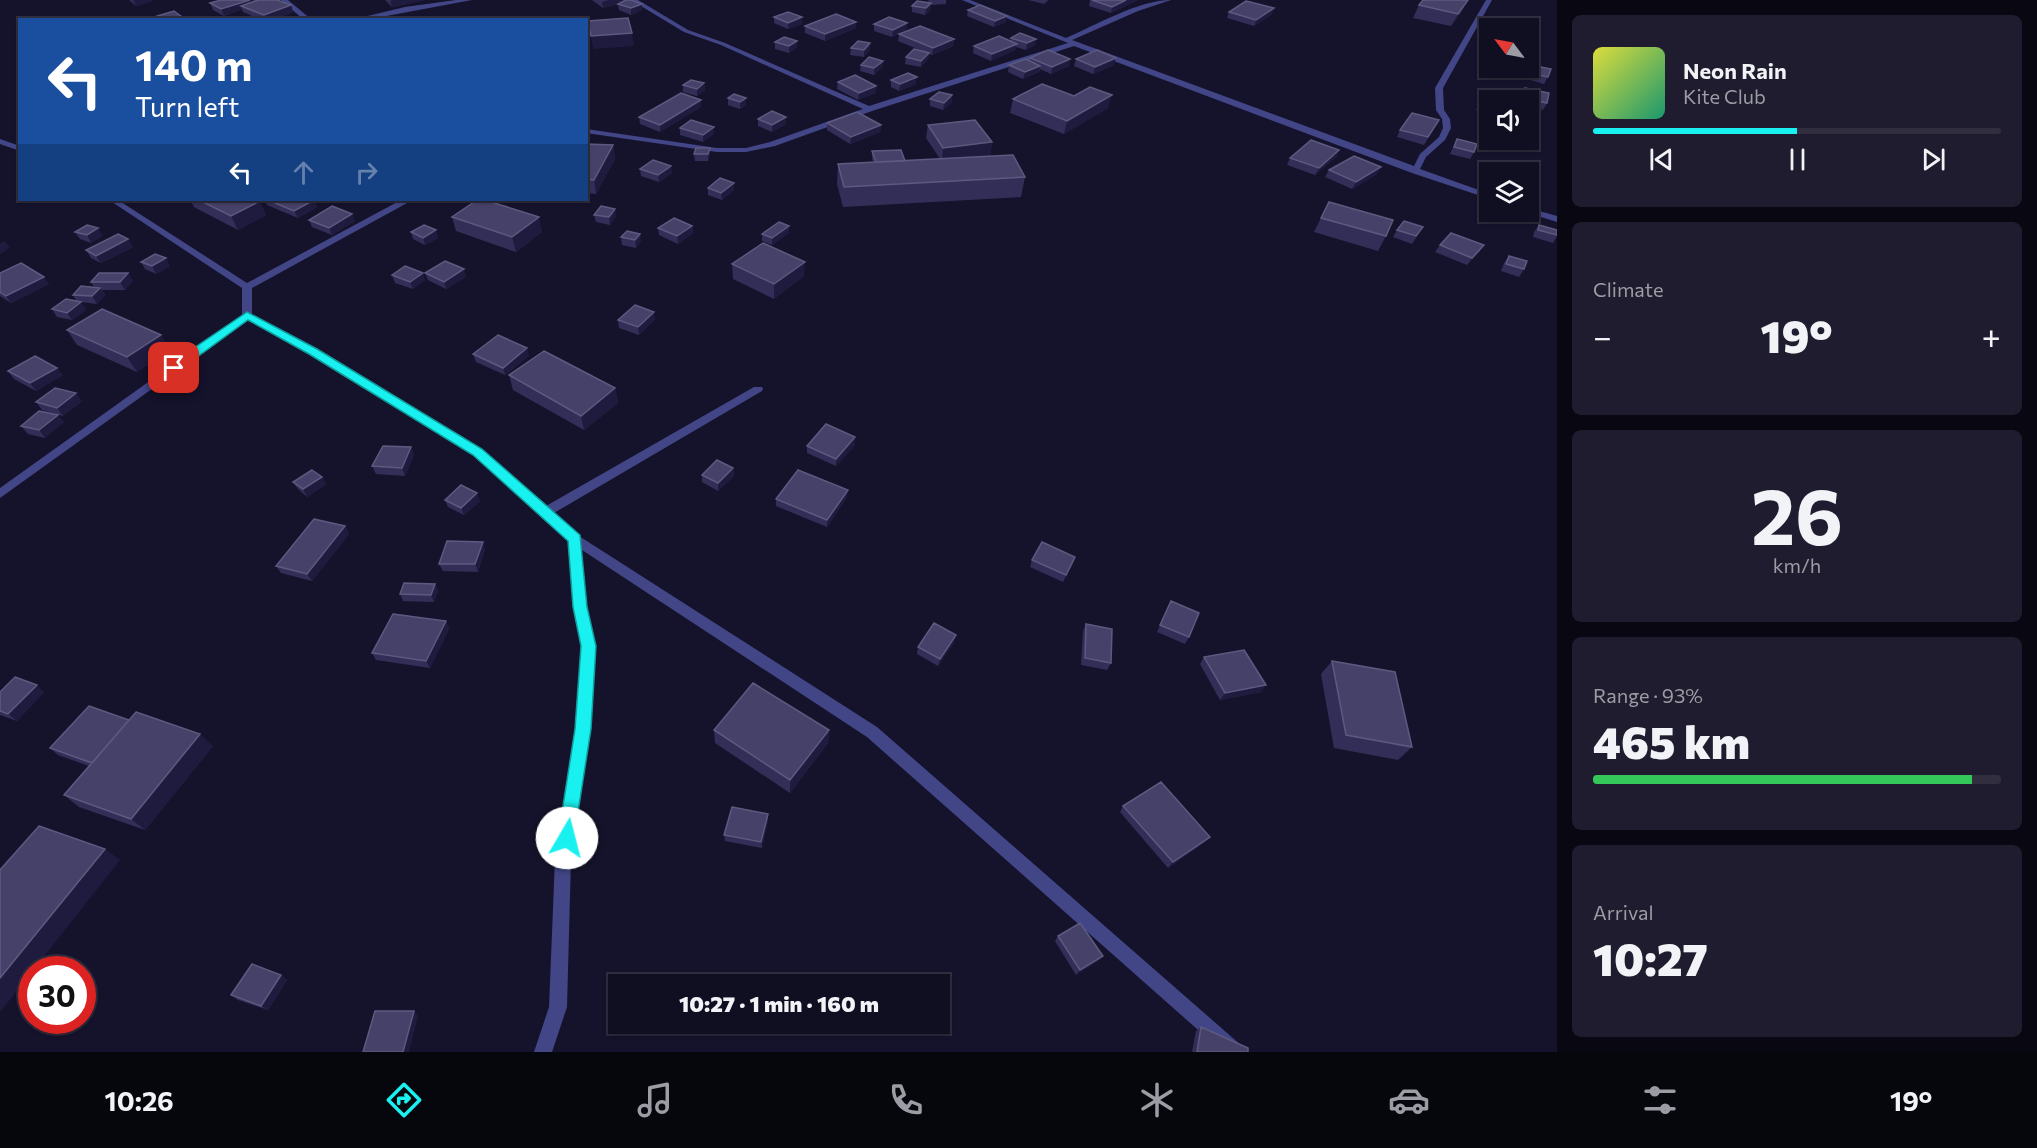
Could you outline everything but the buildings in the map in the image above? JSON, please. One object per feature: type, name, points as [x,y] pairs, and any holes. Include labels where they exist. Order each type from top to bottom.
[{"type":"street","points":[[284,0],[306,18]]},
{"type":"street","points":[[363,18],[405,9],[469,0]]},
{"type":"street","points":[[633,0],[686,31],[723,44],[869,109]]},
{"type":"street","points":[[965,0],[1071,42],[1479,193]]},
{"type":"street","points":[[588,131],[717,150],[746,150],[772,144],[869,109],[1071,42],[1137,10],[1168,0]]},
{"type":"street","points":[[1415,171],[1423,156],[1442,138],[1447,128],[1446,119],[1440,110],[1439,88],[1489,0]]},
{"type":"street","points":[[3,142],[18,139]]},
{"type":"street","points":[[3,142],[18,149]]},
{"type":"street","points":[[115,201],[248,286]]},
{"type":"street","points":[[248,286],[404,201]]},
{"type":"street","points":[[1539,213],[1557,219]]},
{"type":"street","points":[[247,316],[248,286]]},
{"type":"street","points":[[0,494],[247,316]]},
{"type":"street","points":[[247,316],[313,351],[478,452],[575,539],[872,732],[1236,1052]]},
{"type":"street","points":[[544,513],[758,388]]},
{"type":"street","points":[[543,1052],[558,1007],[563,859],[583,729],[588,646],[580,607],[575,539]]},
{"type":"route","points":[[174,368],[247,316],[313,351],[478,452],[575,539],[580,607],[588,646],[583,729],[567,838]]}]
